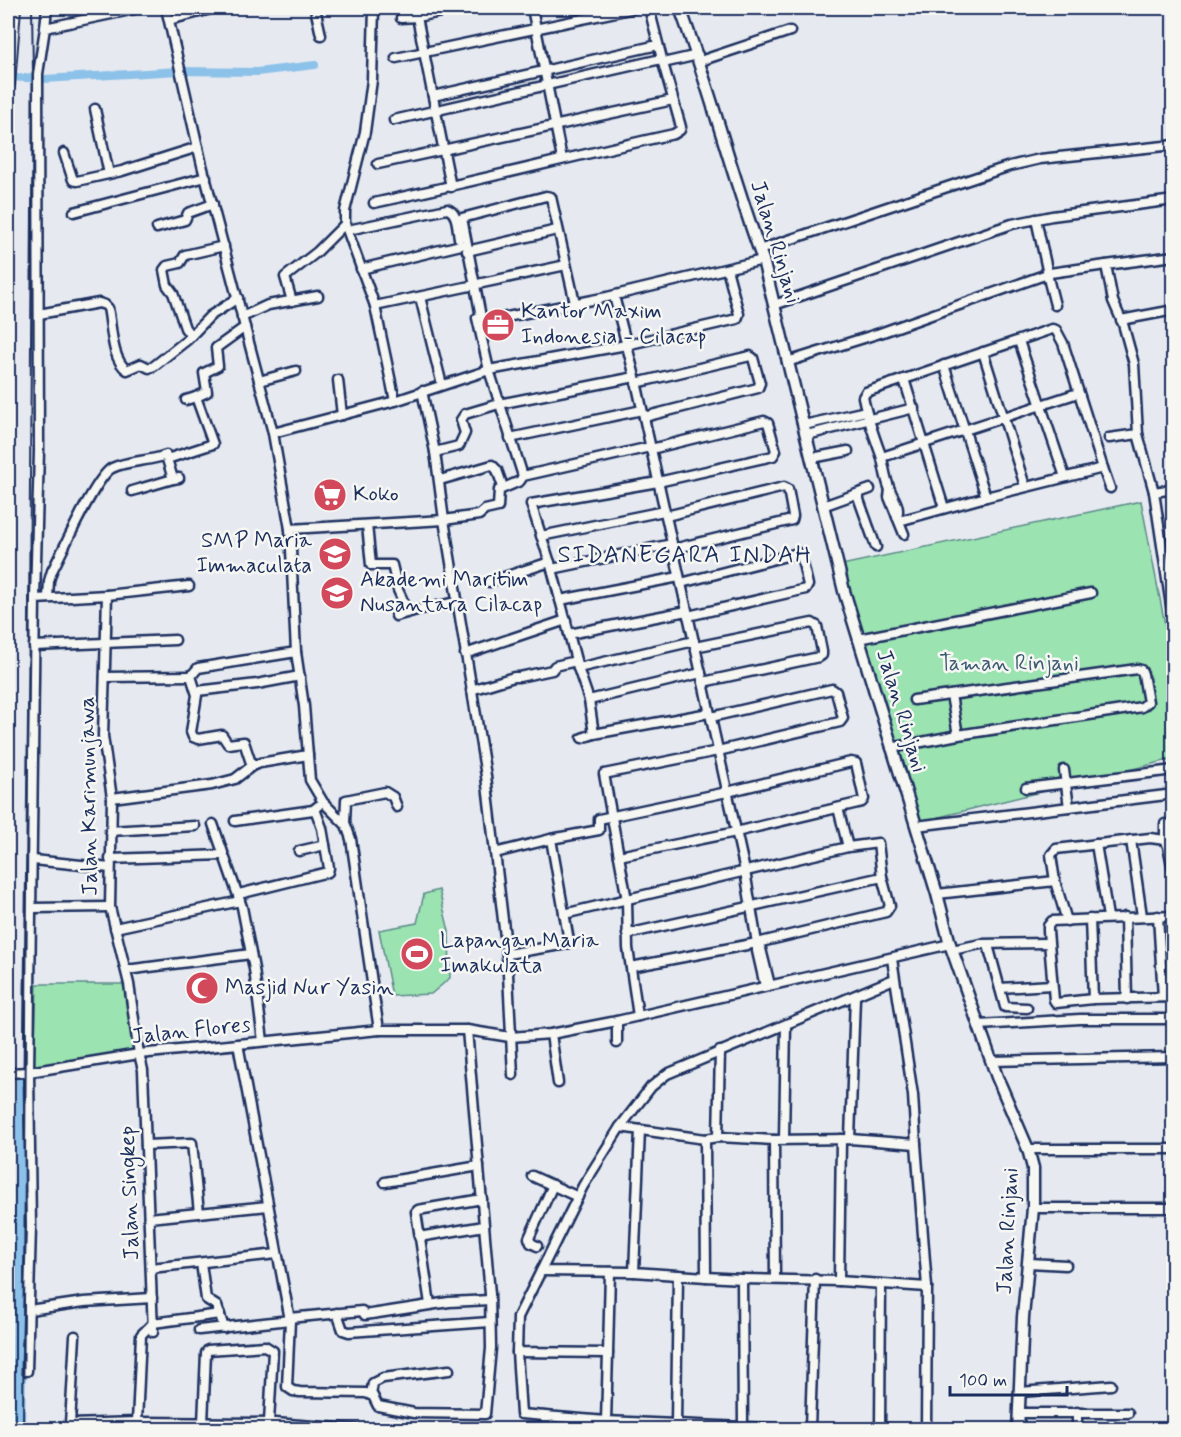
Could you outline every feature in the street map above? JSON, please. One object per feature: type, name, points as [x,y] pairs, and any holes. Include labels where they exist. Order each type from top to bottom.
[{"type":"main road","points":[[8,83],[14,8]]},
{"type":"street","points":[[27,1371],[31,1227],[29,1072],[34,646],[39,462],[38,79],[47,8]]},
{"type":"street","points":[[45,28],[140,8]]},
{"type":"street","points":[[166,8],[198,147],[273,433],[291,529],[296,652],[310,780],[323,802],[345,824],[351,838],[379,1030]]},
{"type":"street","points":[[169,20],[215,8]]},
{"type":"street","points":[[315,8],[321,35]]},
{"type":"street","points":[[374,8],[372,80],[365,132],[345,212],[346,227],[375,306],[395,401]]},
{"type":"street","points":[[401,18],[460,8]]},
{"type":"street","points":[[532,8],[562,159]]},
{"type":"street","points":[[396,58],[634,8]]},
{"type":"street","points":[[374,203],[674,134],[680,130],[649,8]]},
{"type":"street","name":"Jalan Rinjani","points":[[680,8],[699,58],[761,255],[844,591],[952,950],[978,1025],[1028,1149],[1033,1168],[1033,1208],[1023,1317],[1018,1430]]},
{"type":"street","points":[[417,17],[451,187]]},
{"type":"street","points":[[394,120],[662,61],[699,58],[790,30]]},
{"type":"street","points":[[433,96],[658,45]]},
{"type":"street","points":[[378,164],[673,100]]},
{"type":"street","points":[[95,109],[109,174]]},
{"type":"street","points":[[472,286],[482,322],[614,296],[727,269],[1010,166],[1040,159],[1173,145]]},
{"type":"street","points":[[64,153],[75,181],[109,174],[198,147]]},
{"type":"street","points":[[74,212],[206,177]]},
{"type":"street","points":[[464,248],[462,218],[546,196],[551,197],[575,303]]},
{"type":"street","points":[[774,305],[1012,225],[1036,219],[1173,200]]},
{"type":"street","points":[[158,228],[185,220],[188,213],[213,204]]},
{"type":"street","points":[[292,301],[285,277],[346,227],[452,210],[464,248],[489,370],[523,476]]},
{"type":"street","points":[[1036,219],[1055,305]]},
{"type":"street","points":[[361,268],[557,230]]},
{"type":"street","points":[[191,336],[185,328],[174,295],[168,289],[165,267],[180,263],[185,255],[224,246]]},
{"type":"street","points":[[787,362],[880,333],[1047,274],[1173,256]]},
{"type":"street","points":[[375,306],[566,264]]},
{"type":"street","points":[[1106,265],[1113,301],[1134,364],[1138,434],[1154,492],[1173,626]]},
{"type":"street","points":[[273,433],[395,401],[489,370],[626,345],[734,321],[739,314],[727,269]]},
{"type":"street","points":[[242,317],[268,305],[318,296]]},
{"type":"street","points":[[614,296],[636,380],[745,871],[757,944],[761,950],[768,986]]},
{"type":"street","points":[[420,297],[442,385]]},
{"type":"street","points":[[39,315],[99,303],[107,306],[118,358],[127,370],[141,364],[148,368],[154,366],[191,336],[210,316],[237,298]]},
{"type":"street","points":[[1121,320],[1173,310]]},
{"type":"street","points":[[186,400],[207,392],[204,373],[219,366],[216,348],[245,327]]},
{"type":"street","points":[[904,534],[898,519],[899,511],[890,490],[867,415],[863,397],[866,392],[1052,329],[1056,330],[1063,343],[1110,488]]},
{"type":"street","points":[[1019,341],[1065,477]]},
{"type":"street","points":[[983,352],[1025,486]]},
{"type":"street","points":[[435,452],[459,446],[465,433],[461,420],[463,415],[499,405],[752,356],[760,383],[758,388],[510,438]]},
{"type":"street","points":[[944,365],[986,497]]},
{"type":"street","points":[[259,381],[296,371]]},
{"type":"street","points":[[904,379],[944,508]]},
{"type":"street","points":[[338,380],[342,415]]},
{"type":"street","points":[[422,391],[440,480],[444,520],[486,776],[507,954],[513,1075]]},
{"type":"street","points":[[882,458],[1078,393]]},
{"type":"street","points":[[167,459],[213,444],[196,397]]},
{"type":"street","points":[[805,430],[867,415],[914,408]]},
{"type":"street","points":[[291,529],[444,520],[479,515],[486,510],[498,507],[498,492],[503,487],[520,481],[523,476],[764,421],[768,423],[776,450],[773,456],[658,482],[531,504],[551,565],[577,665],[589,700],[594,734]]},
{"type":"street","points":[[1109,438],[1138,434]]},
{"type":"street","points":[[812,458],[848,451]]},
{"type":"street","points":[[48,598],[49,578],[52,571],[95,489],[106,473],[113,467],[166,455],[176,478],[132,491]]},
{"type":"street","points":[[440,480],[492,465],[497,470],[503,487]]},
{"type":"street","points":[[898,519],[1103,468]]},
{"type":"street","points":[[489,582],[551,565],[673,546],[792,520],[793,516],[788,489],[784,487],[665,513],[541,536]]},
{"type":"street","points":[[823,506],[870,489]]},
{"type":"street","points":[[1154,492],[1173,489]]},
{"type":"street","points":[[857,494],[876,548]]},
{"type":"street","points":[[367,525],[371,565],[392,564],[398,590],[408,612]]},
{"type":"street","points":[[560,600],[680,580],[798,553],[801,555],[808,585],[806,589],[569,634]]},
{"type":"street","points":[[35,599],[107,595],[189,586]]},
{"type":"street","points":[[858,639],[1091,593]]},
{"type":"street","name":"Jalan Karimunjawa","points":[[107,595],[103,736],[112,798],[110,907],[126,970],[139,1054]]},
{"type":"street","points":[[396,616],[457,602]]},
{"type":"street","points":[[465,654],[566,620]]},
{"type":"street","points":[[471,690],[552,669],[555,666],[577,665],[812,623],[817,626],[822,651],[819,657],[703,682]]},
{"type":"street","points":[[34,646],[176,640]]},
{"type":"street","points":[[105,677],[191,676],[198,668],[296,652]]},
{"type":"street","points":[[891,748],[958,735],[1142,707],[1148,702],[1143,674],[1137,669],[914,700]]},
{"type":"street","points":[[589,700],[701,673]]},
{"type":"street","points":[[191,676],[197,691],[190,732],[193,737],[198,739],[222,735],[228,744],[244,742],[252,766]]},
{"type":"street","points":[[197,691],[300,676]]},
{"type":"street","points":[[582,738],[594,734],[710,715],[832,688],[836,692],[843,718],[840,722],[718,752],[604,774],[627,900],[627,934],[638,1016]]},
{"type":"street","points":[[951,695],[958,735]]},
{"type":"street","points":[[112,798],[212,785],[235,779],[260,763],[308,755]]},
{"type":"street","points":[[495,852],[599,830],[599,819],[854,762],[864,800],[736,832],[619,856]]},
{"type":"street","points":[[1064,770],[1069,807]]},
{"type":"street","points":[[1026,788],[1173,770]]},
{"type":"street","points":[[345,824],[346,800],[385,792],[393,797],[396,807]]},
{"type":"street","points":[[917,828],[975,817],[1173,794]]},
{"type":"street","points":[[235,820],[315,808],[323,802]]},
{"type":"street","points":[[115,928],[240,897],[328,872],[322,828],[315,808]]},
{"type":"street","points":[[838,808],[848,847]]},
{"type":"street","points":[[213,824],[240,897],[251,954],[263,1041]]},
{"type":"street","points":[[1165,824],[1165,840],[1173,875]]},
{"type":"street","points":[[110,831],[195,826]]},
{"type":"street","points":[[1067,921],[1055,881],[1051,859],[1053,851],[1150,838],[1165,840]]},
{"type":"street","points":[[507,954],[567,944],[570,941],[551,839]]},
{"type":"street","points":[[1131,840],[1142,916]]},
{"type":"street","points":[[564,914],[848,847],[878,843],[882,877],[890,906],[887,911],[757,944],[631,967]]},
{"type":"street","points":[[1096,844],[1107,917]]},
{"type":"street","points":[[299,851],[325,845]]},
{"type":"street","points":[[33,860],[110,863],[223,855]]},
{"type":"street","points":[[627,934],[882,877]]},
{"type":"street","points":[[937,894],[1055,881]]},
{"type":"street","points":[[32,908],[110,907]]},
{"type":"street","points":[[1158,915],[1163,997]]},
{"type":"street","points":[[1173,916],[1052,921],[1048,943],[1056,1003],[1093,999],[1173,997]]},
{"type":"street","points":[[1125,917],[1127,999]]},
{"type":"street","points":[[1090,919],[1093,999]]},
{"type":"street","name":"Jalan Flores","points":[[8,1073],[29,1072],[139,1054],[379,1030],[467,1030],[510,1037],[551,1034],[891,959],[981,944],[1048,943]]},
{"type":"street","points":[[988,945],[1006,1008],[1027,1008]]},
{"type":"street","points":[[126,970],[251,954]]},
{"type":"street","points":[[891,959],[913,1095],[927,1287],[926,1430]]},
{"type":"street","points":[[826,1430],[743,1426],[714,1428],[676,1424],[634,1426],[606,1421],[524,1416],[520,1412],[518,1317],[578,1197],[620,1127],[657,1081],[667,1074],[720,1051],[894,979]]},
{"type":"street","points":[[1000,988],[1052,985]]},
{"type":"street","points":[[839,1281],[855,997]]},
{"type":"street","points":[[978,1025],[1080,1019],[1173,1018]]},
{"type":"street","points":[[617,1021],[617,1043]]},
{"type":"street","points":[[784,1140],[786,1025]]},
{"type":"street","points":[[370,1395],[378,1406],[414,1413],[485,1414],[491,1348],[490,1300],[467,1030]]},
{"type":"street","points":[[551,1034],[558,1083]]},
{"type":"street","points":[[238,1044],[290,1319],[286,1384],[290,1389],[300,1392],[370,1395]]},
{"type":"street","points":[[718,1137],[720,1051]]},
{"type":"street","name":"Jalan Singkep","points":[[139,1054],[143,1070],[153,1326]]},
{"type":"street","points":[[992,1061],[1173,1057]]},
{"type":"street","points":[[620,1127],[705,1139],[718,1137],[774,1140],[846,1139],[916,1144]]},
{"type":"street","points":[[634,1272],[640,1131]]},
{"type":"street","points":[[705,1139],[706,1277]]},
{"type":"street","points":[[774,1140],[775,1280]]},
{"type":"street","points":[[146,1145],[192,1143],[199,1213]]},
{"type":"street","points":[[1028,1149],[1173,1149]]},
{"type":"street","points":[[385,1182],[479,1166]]},
{"type":"street","points":[[532,1176],[578,1197]]},
{"type":"street","points":[[537,1246],[531,1243],[529,1238],[553,1185]]},
{"type":"street","points":[[430,1304],[417,1210],[482,1199]]},
{"type":"street","points":[[149,1218],[268,1206]]},
{"type":"street","points":[[1033,1208],[1173,1208]]},
{"type":"street","points":[[419,1237],[484,1226]]},
{"type":"street","points":[[152,1268],[277,1254]]},
{"type":"street","points":[[201,1263],[206,1299],[217,1306],[224,1328]]},
{"type":"street","points":[[1029,1263],[1066,1265]]},
{"type":"street","points":[[541,1271],[634,1272],[742,1280],[815,1280],[927,1287]]},
{"type":"street","points":[[606,1421],[610,1272]]},
{"type":"street","points":[[676,1424],[678,1275]]},
{"type":"street","points":[[742,1280],[743,1426]]},
{"type":"street","points":[[810,1429],[815,1280]]},
{"type":"street","points":[[880,1284],[880,1428]]},
{"type":"street","points":[[29,1310],[84,1302],[152,1298]]},
{"type":"street","points":[[199,1330],[337,1313],[362,1311],[365,1315],[430,1304],[490,1300]]},
{"type":"street","points":[[337,1313],[343,1330],[349,1332],[490,1322]]},
{"type":"street","points":[[141,1424],[141,1335],[153,1326],[220,1314]]},
{"type":"street","points":[[75,1336],[70,1427],[141,1424],[273,1425],[366,1430]]},
{"type":"street","points":[[208,1425],[206,1353],[208,1350],[266,1346],[273,1352],[273,1425]]},
{"type":"street","points":[[517,1352],[608,1353]]},
{"type":"street","points":[[370,1395],[373,1383],[383,1378],[449,1370]]},
{"type":"street","points":[[1020,1392],[1111,1385]]},
{"type":"street","points":[[1077,1412],[1077,1430]]},
{"type":"street","points":[[1019,1413],[1128,1413]]},
{"type":"street","points":[[543,1416],[553,1430]]},
{"type":"street","points":[[565,1430],[580,1420]]},
{"type":"street","points":[[837,1430],[880,1428],[915,1430]]},
{"type":"green space","name":"Taman Rinjani","points":[[1141,501],[1173,666],[1173,759],[915,823],[837,566]]},
{"type":"green space","name":"Lapangan Maria Imakulata","points":[[439,890],[449,931],[450,978],[431,994],[392,996],[379,930],[417,923],[424,894]]},
{"type":"green space","points":[[37,984],[129,984],[139,1054],[34,1072]]},
{"type":"waterway","points":[[8,77],[44,79],[179,71],[257,72],[315,65]]},
{"type":"waterway","points":[[18,1430],[23,1079]]},
{"type":"railway","points":[[23,1430],[32,8]]},
{"type":"place","name":"Kantor Maxim Indonesia - Cilacap","points":[[498,325]]},
{"type":"place","name":"Koko","points":[[330,495]]},
{"type":"place","name":"SMP Maria Immaculata","points":[[335,554]]},
{"type":"place","name":"Akademi Maritim Nusantara Cilacap","points":[[337,593]]},
{"type":"place","name":"Lapangan Maria Imakulata","points":[[417,954]]},
{"type":"place","name":"Masjid Nur Yasin","points":[[202,988]]},
{"type":"district","name":"SIDANEGARA INDAH","points":[[685,555]]}]
